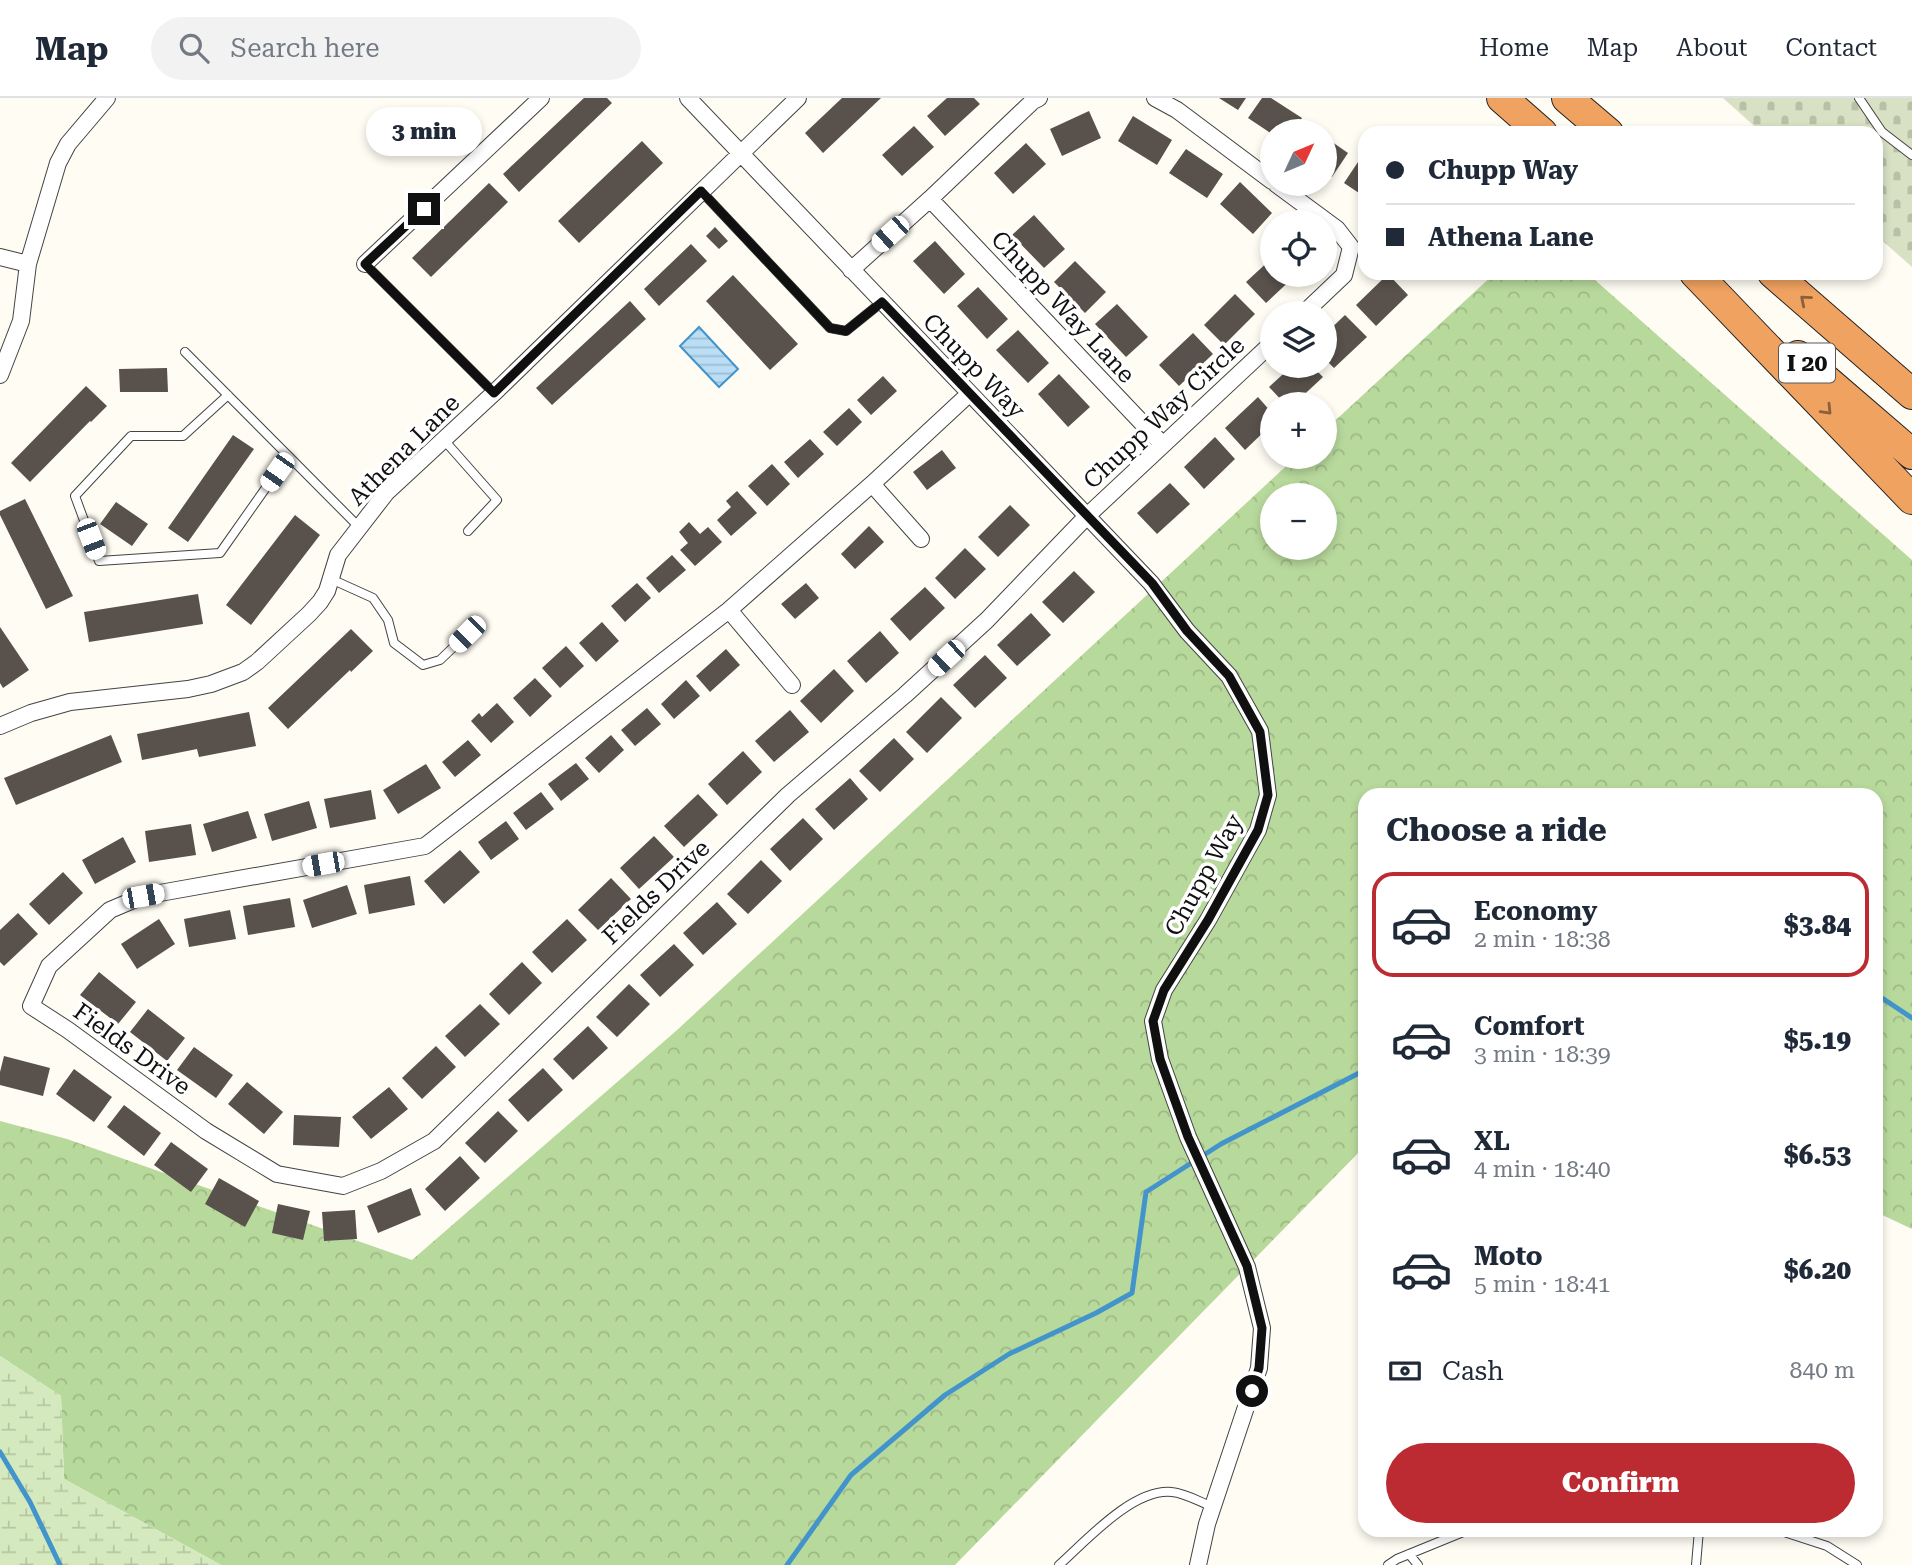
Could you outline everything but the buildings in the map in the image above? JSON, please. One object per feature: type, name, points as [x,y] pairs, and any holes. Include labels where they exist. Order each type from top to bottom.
[{"type":"highway","points":[[1502,98],[1534,126]]},
{"type":"highway","points":[[1567,98],[1600,126]]},
{"type":"highway","points":[[1702,280],[1912,499]]},
{"type":"highway","name":"I 20","points":[[1711,280],[1912,454]]},
{"type":"highway","name":"I 20","points":[[1781,280],[1912,391]]},
{"type":"street","points":[[0,375],[21,321],[28,264],[58,163],[68,144],[106,98]]},
{"type":"street","points":[[365,264],[541,98]]},
{"type":"street","name":"Chupp Way","points":[[688,98],[1152,583],[1187,631],[1229,676],[1260,732],[1268,795],[1258,830],[1208,920],[1164,990],[1153,1021],[1160,1059],[1188,1137],[1247,1266],[1262,1328],[1259,1368],[1213,1507],[1198,1565]]},
{"type":"street","name":"Athena Lane","points":[[0,726],[31,713],[70,702],[211,684],[235,675],[257,662],[309,614],[327,591],[338,555],[386,493],[494,393],[798,98]]},
{"type":"street","points":[[851,270],[1033,100],[1039,98]]},
{"type":"street","points":[[1155,98],[1177,110],[1260,172]]},
{"type":"street","points":[[1293,196],[1337,229],[1351,247],[1344,275],[1317,301]]},
{"type":"street","name":"Chupp Way Lane","points":[[930,199],[1163,446]]},
{"type":"street","points":[[0,257],[28,264]]},
{"type":"street","name":"Chupp Way Circle","points":[[1087,516],[1260,354]]},
{"type":"street","name":"Fields Drive","points":[[969,394],[729,610],[425,846],[143,896],[110,910],[49,966],[31,1006],[68,1030],[206,1132],[277,1174],[344,1186],[381,1171],[434,1141],[788,795],[905,695],[987,620],[1087,516]]},
{"type":"street","points":[[872,484],[921,539]]},
{"type":"street","points":[[729,610],[792,685]]},
{"type":"lane","points":[[1859,98],[1878,126]]},
{"type":"lane","points":[[1883,133],[1912,155]]},
{"type":"lane","points":[[701,191],[830,328],[846,331],[882,302]]},
{"type":"lane","points":[[365,264],[494,393]]},
{"type":"lane","points":[[185,352],[359,527]]},
{"type":"lane","points":[[228,395],[183,436],[131,436],[75,496],[99,561],[220,553],[277,472],[292,460]]},
{"type":"lane","points":[[444,440],[497,500],[468,531]]},
{"type":"lane","points":[[331,579],[373,598],[388,620],[394,643],[424,665],[440,660],[467,634]]},
{"type":"lane","points":[[1059,1565],[1122,1509],[1148,1494],[1172,1492],[1213,1507]]},
{"type":"lane","points":[[1388,1565],[1451,1537]]},
{"type":"lane","points":[[1696,1565],[1698,1537]]},
{"type":"lane","points":[[1799,1537],[1827,1546],[1857,1565]]},
{"type":"lane","points":[[1409,1554],[1418,1565]]},
{"type":"green space","points":[[1723,98],[1912,98],[1912,267],[1883,241],[1883,126],[1754,126]]},
{"type":"green space","points":[[1487,280],[1595,280],[1912,560],[1912,1229],[1883,1215],[1883,788],[1358,788],[1358,1153],[955,1565],[221,1565],[64,1479],[61,1396],[0,1356],[0,1121],[67,1139],[412,1260],[676,1031],[1260,490],[1260,560],[1337,560],[1337,483],[1268,483],[1283,469],[1337,469],[1337,419]]},
{"type":"green space","points":[[0,1356],[61,1396],[64,1479],[221,1565],[0,1565]]},
{"type":"water","points":[[699,327],[738,369],[719,387],[680,346]]},
{"type":"waterway","points":[[1883,999],[1912,1018]]},
{"type":"waterway","points":[[787,1565],[851,1475],[945,1395],[1009,1354],[1132,1293],[1146,1192],[1221,1144],[1358,1074]]},
{"type":"waterway","points":[[0,1452],[30,1502],[60,1565]]},
{"type":"route","points":[[424,209],[365,264],[494,393],[701,191],[830,328],[846,331],[882,302],[1152,583],[1187,631],[1229,676],[1260,732],[1268,795],[1258,830],[1208,920],[1164,990],[1153,1021],[1160,1059],[1188,1137],[1247,1266],[1262,1328],[1259,1368],[1252,1391]]}]
